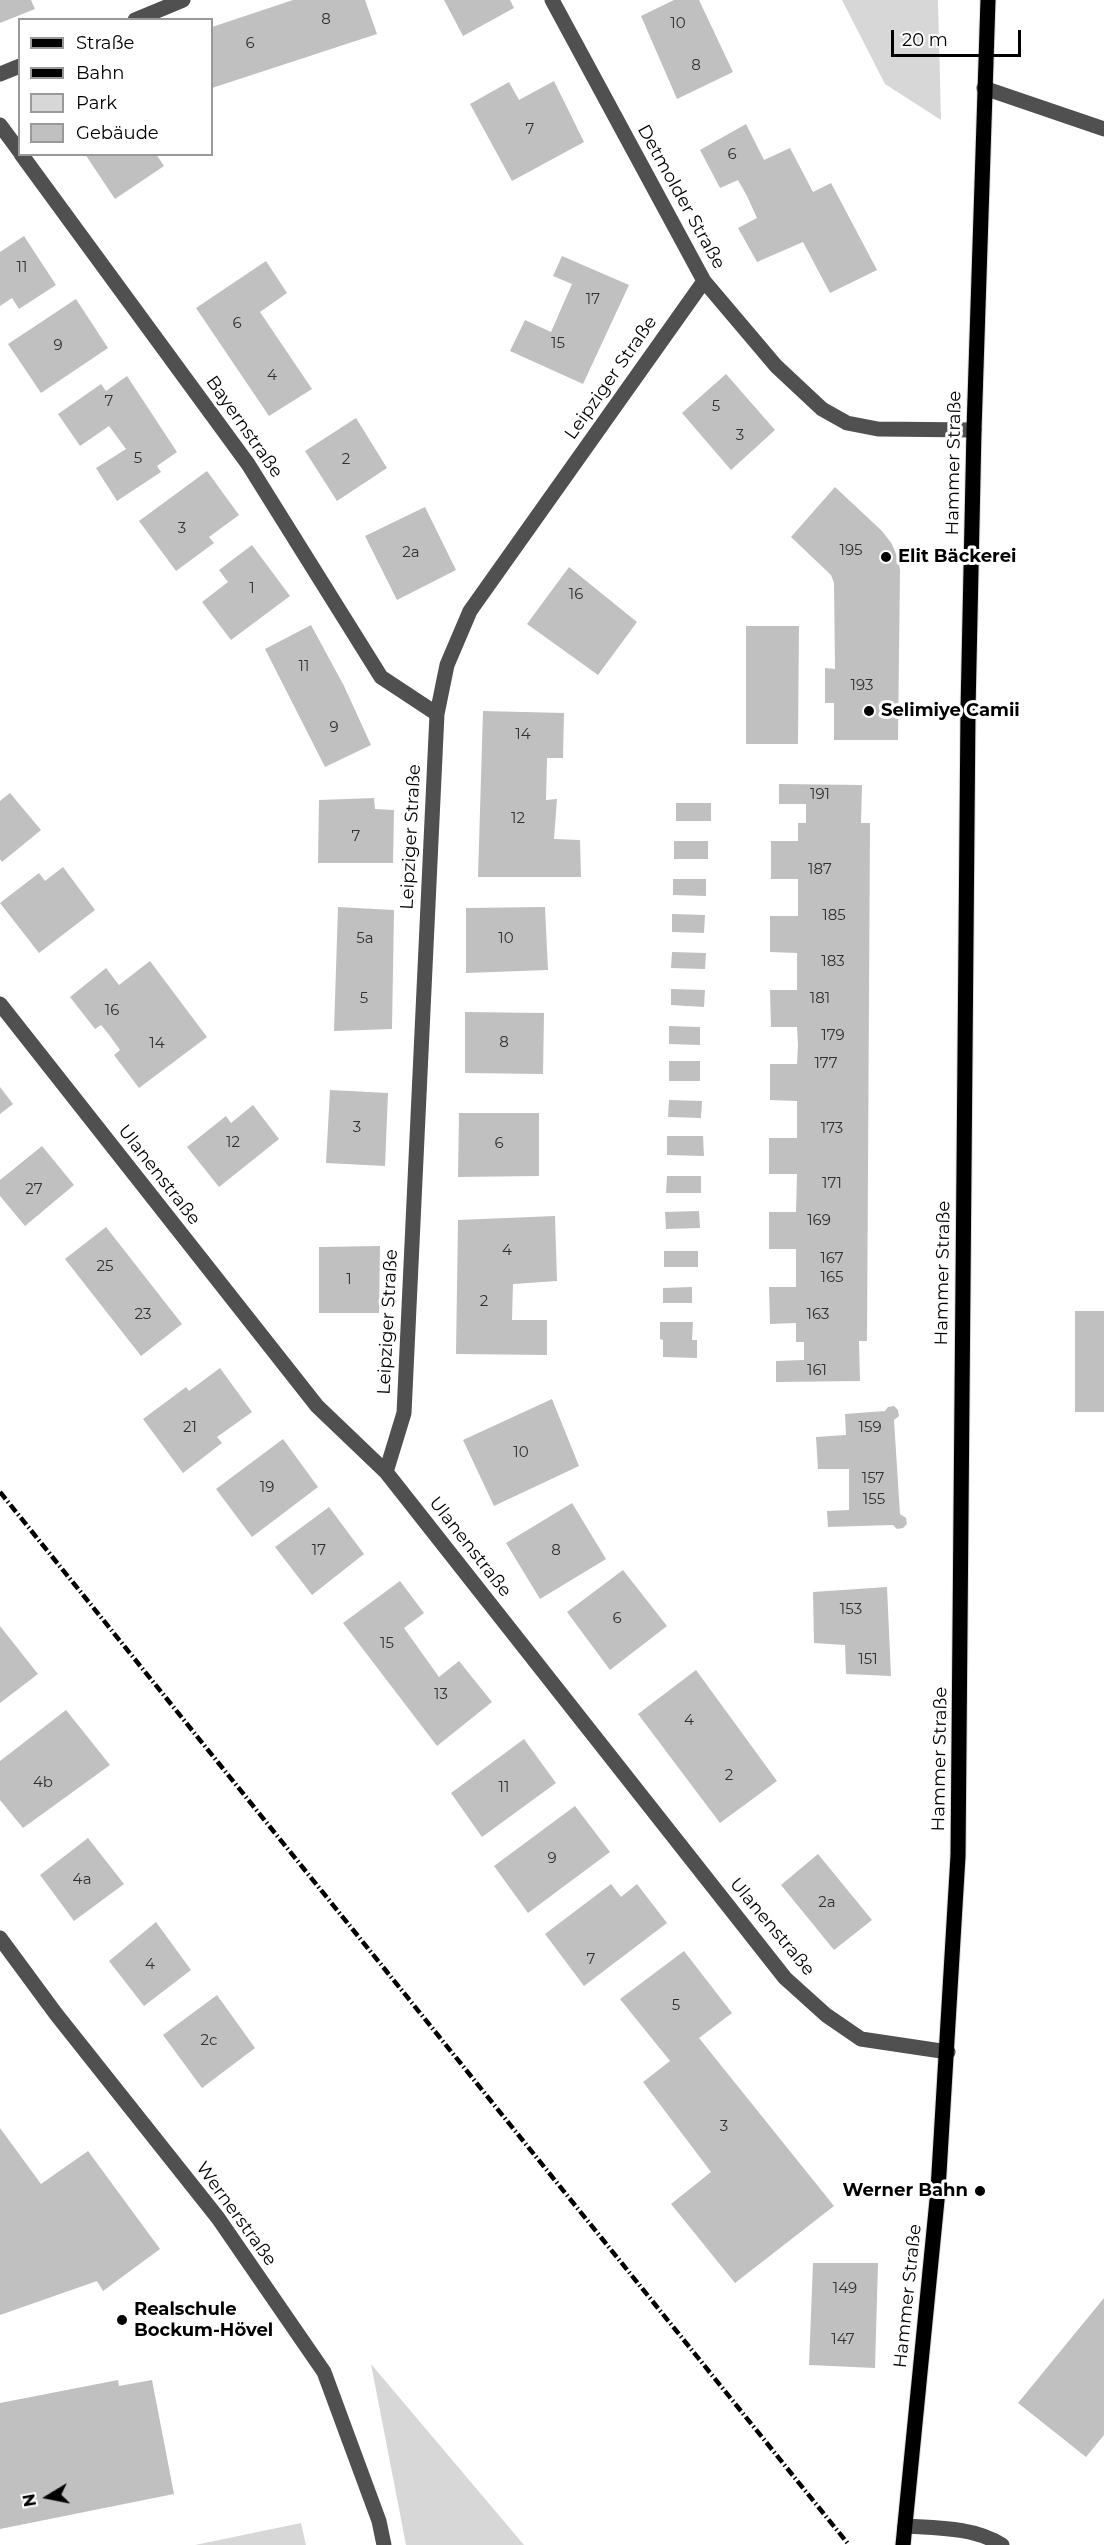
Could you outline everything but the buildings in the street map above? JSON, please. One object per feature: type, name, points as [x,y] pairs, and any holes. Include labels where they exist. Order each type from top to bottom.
[{"type":"main road","name":"Hammer Straße","points":[[903,2545],[938,2190],[958,1856],[967,730],[988,0]]},
{"type":"street","points":[[140,18],[183,0]]},
{"type":"street","name":"Detmolder Straße","points":[[552,0],[704,281],[776,366],[822,409],[847,423],[878,429],[974,430]]},
{"type":"street","points":[[0,74],[18,67]]},
{"type":"street","points":[[984,88],[1104,129]]},
{"type":"street","name":"Bayernstraße","points":[[0,125],[18,150]]},
{"type":"street","name":"Bayernstraße","points":[[22,156],[248,464],[381,677],[437,714]]},
{"type":"street","name":"Leipziger Straße","points":[[386,1472],[404,1413],[437,714],[447,665],[470,611],[704,281]]},
{"type":"street","name":"Ulanenstraße","points":[[0,1004],[317,1406],[386,1472],[785,1977],[826,2015],[861,2039],[948,2052]]},
{"type":"street","name":"Wernerstraße","points":[[0,1938],[56,2014],[218,2218],[324,2372],[379,2521],[384,2545]]},
{"type":"street","points":[[905,2526],[970,2532],[993,2539],[1002,2545]]},
{"type":"green space","points":[[842,0],[938,0],[941,120],[885,84]]},
{"type":"green space","points":[[371,2364],[524,2545],[406,2545]]},
{"type":"green space","points":[[301,2523],[306,2545],[195,2545]]},
{"type":"railway","points":[[0,1492],[849,2545]]},
{"type":"place","name":"Elit Bäckerei","points":[[886,557]]},
{"type":"place","name":"Selimiye Camii","points":[[869,711]]},
{"type":"place","name":"Werner Bahn","points":[[980,2191]]},
{"type":"place","name":"Realschule Bockum-Hövel","points":[[122,2320]]}]
